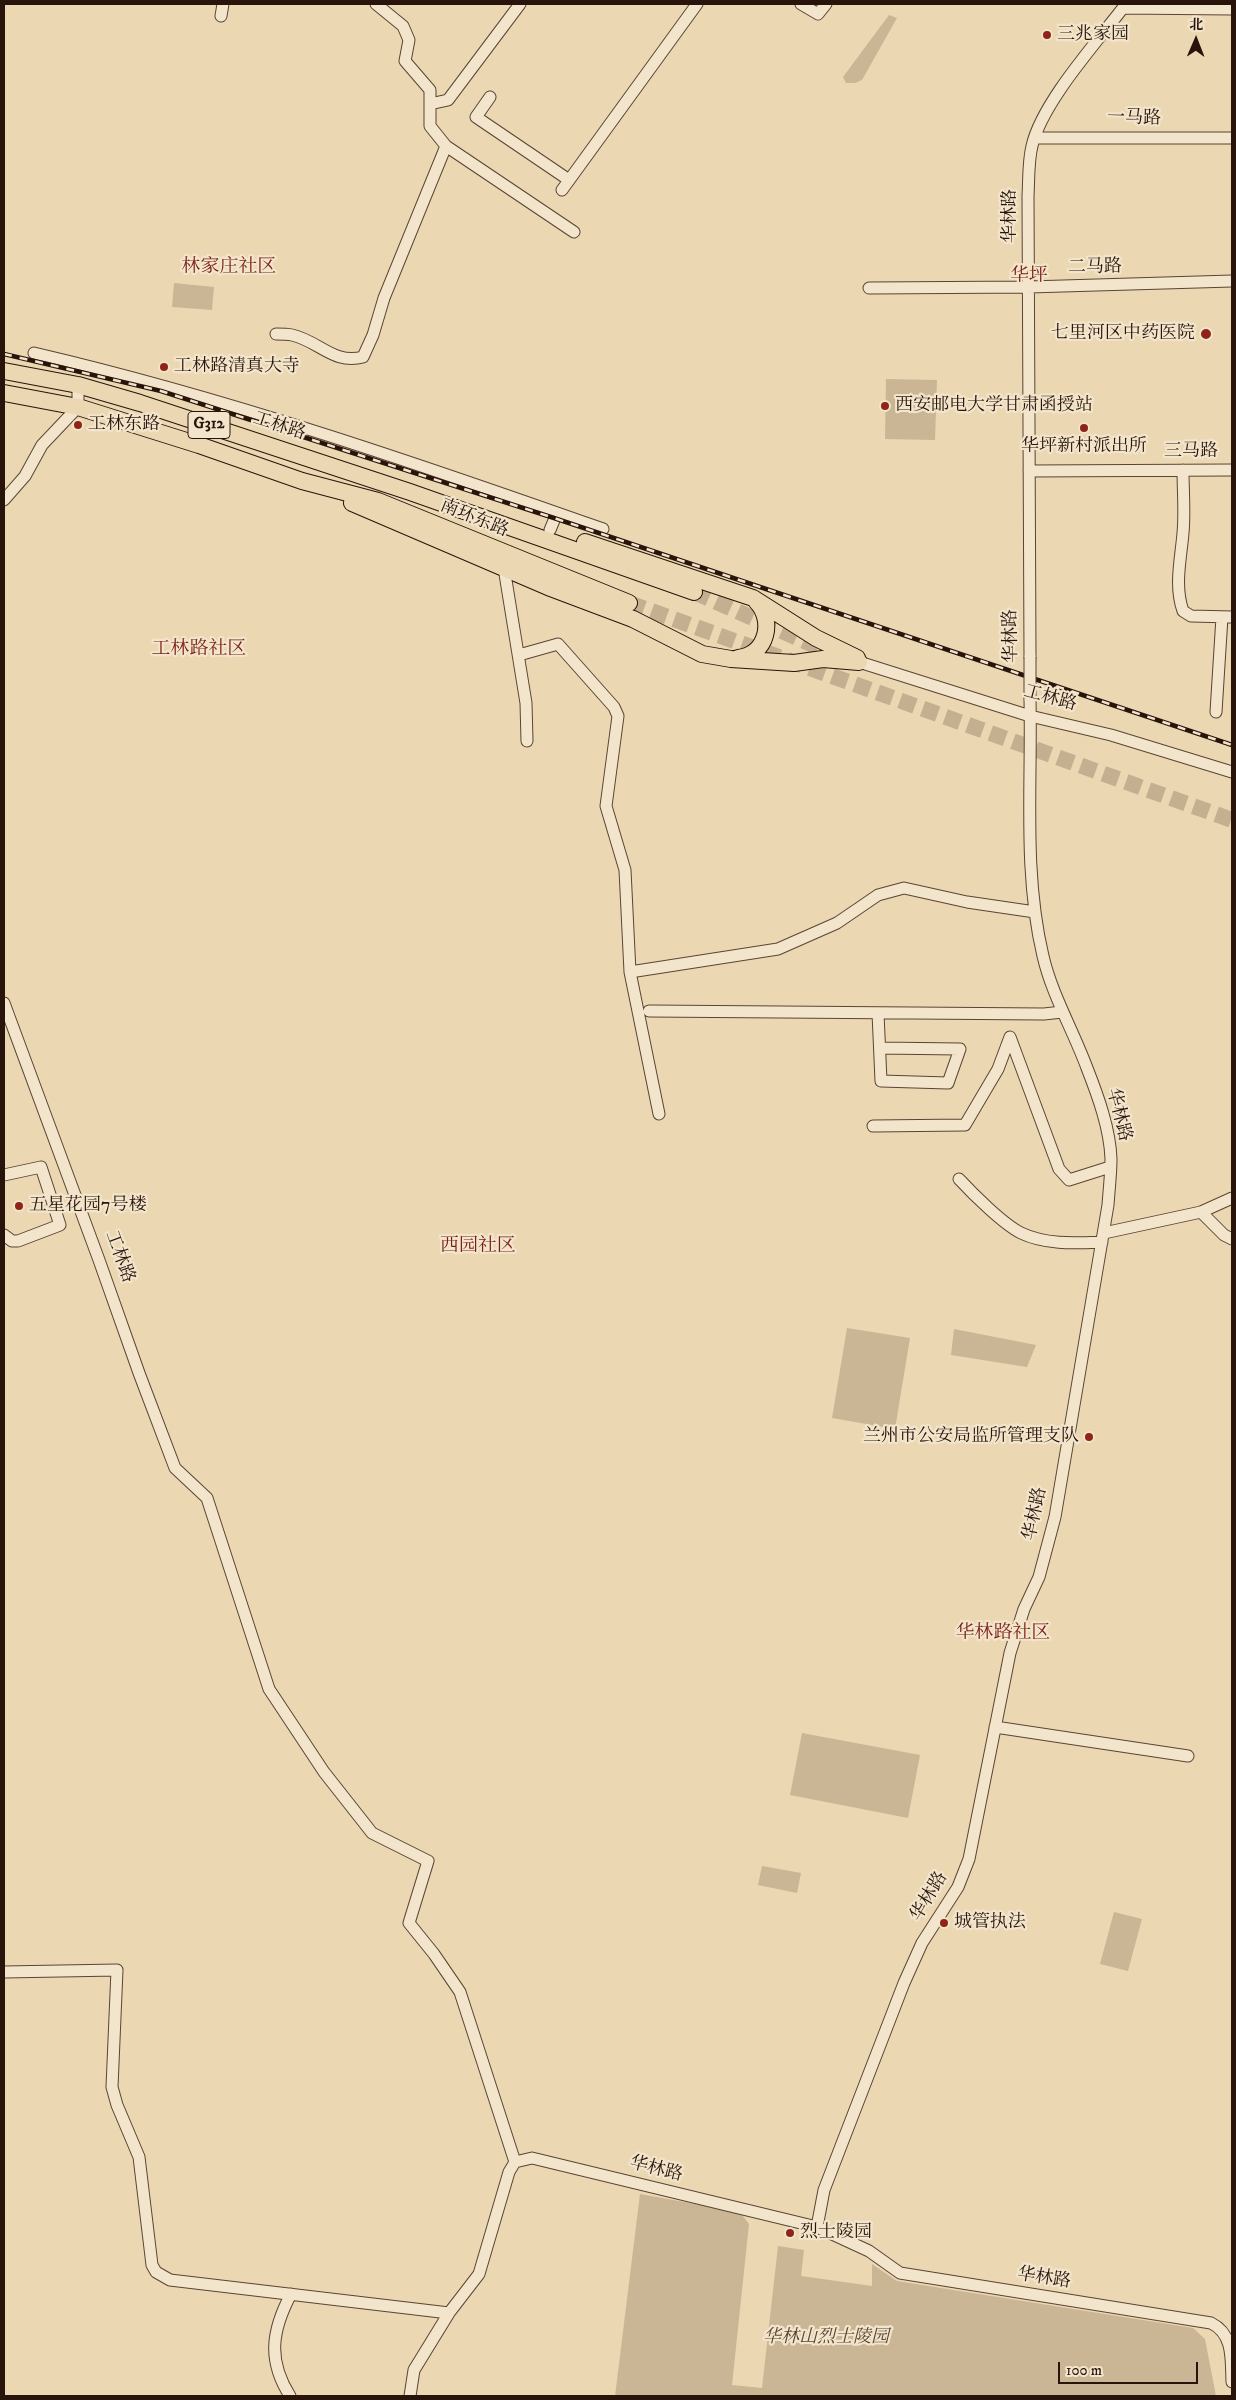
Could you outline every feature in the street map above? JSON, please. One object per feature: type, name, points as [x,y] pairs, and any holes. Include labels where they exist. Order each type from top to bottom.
[{"type":"highway","name":"工林路","points":[[4,371],[78,385],[140,403],[410,492]]},
{"type":"highway","name":"G312","points":[[4,393],[78,407],[199,445],[302,481]]},
{"type":"highway","points":[[302,481],[504,568],[633,619],[702,654],[731,659],[794,663],[823,659],[859,662]]},
{"type":"highway","name":"南环东路","points":[[302,481],[378,501],[629,603]]},
{"type":"highway","points":[[410,492],[455,498],[753,598],[816,638],[857,658],[859,662]]},
{"type":"highway","name":"南环东路","points":[[410,492],[694,592]]},
{"type":"highway","points":[[731,659],[742,658],[752,654],[765,637],[766,616],[753,598]]},
{"type":"street","points":[[221,16],[223,4]]},
{"type":"street","points":[[376,4],[403,26],[409,40],[405,61],[430,90],[430,126],[446,146],[574,232]]},
{"type":"street","points":[[430,104],[448,100],[520,4]]},
{"type":"street","points":[[562,190],[697,4]]},
{"type":"street","points":[[801,4],[818,14],[826,4]]},
{"type":"street","points":[[1124,6],[1232,9]]},
{"type":"street","name":"华林路","points":[[817,2226],[824,2190],[916,1954],[948,1904],[964,1874],[1017,1626],[1038,1577],[1055,1517],[1103,1238],[1110,1167],[1109,1141],[1088,1069],[1062,1012],[1043,957],[1034,912],[1029,774],[1028,196],[1030,163],[1035,138],[1052,102],[1124,6]]},
{"type":"street","points":[[490,97],[476,118],[569,180]]},
{"type":"street","name":"一马路","points":[[1035,138],[1232,138]]},
{"type":"street","points":[[276,334],[292,335],[338,358],[354,359],[363,357],[373,335],[384,298],[446,146]]},
{"type":"street","name":"二马路","points":[[869,288],[1029,287],[1232,281]]},
{"type":"street","points":[[34,353],[130,375],[223,402],[603,529]]},
{"type":"street","points":[[4,500],[25,476],[42,445],[78,407],[78,385]]},
{"type":"street","points":[[1183,470],[1180,602],[1183,611],[1191,616],[1227,617],[1216,712]]},
{"type":"street","name":"三马路","points":[[1029,471],[1232,470]]},
{"type":"street","points":[[550,530],[557,513]]},
{"type":"street","points":[[504,568],[520,655],[526,703],[527,741]]},
{"type":"street","points":[[520,655],[558,644],[614,706],[618,716],[606,806],[625,870],[630,972],[658,1114]]},
{"type":"street","name":"工林路","points":[[859,662],[1030,716],[1111,736],[1232,772]]},
{"type":"street","points":[[630,972],[778,949],[837,923],[878,895],[904,888],[967,902],[1034,912]]},
{"type":"street","name":"工林路","points":[[4,1003],[99,1260],[138,1373],[175,1468],[207,1498],[269,1689],[324,1772],[372,1833],[428,1861],[409,1923],[434,1954],[460,1992],[515,2162]]},
{"type":"street","points":[[649,1011],[1044,1014],[1062,1012]]},
{"type":"street","points":[[878,1013],[881,1082],[948,1083],[960,1049],[880,1048]]},
{"type":"street","points":[[873,1126],[965,1125],[998,1069],[1010,1037],[1059,1169],[1069,1180],[1110,1167]]},
{"type":"street","points":[[4,1176],[41,1167],[60,1225],[18,1241],[12,1241],[4,1235]]},
{"type":"street","points":[[959,1179],[975,1198],[1021,1233],[1062,1243],[1103,1238],[1201,1212],[1232,1198]]},
{"type":"street","points":[[1201,1212],[1224,1235],[1232,1239]]},
{"type":"street","points":[[995,1728],[1188,1756]]},
{"type":"street","points":[[4,1972],[117,1970],[112,2087],[117,2105],[139,2157],[152,2265],[156,2272],[170,2280],[449,2313]]},
{"type":"street","name":"华林路","points":[[515,2162],[532,2158],[817,2226],[869,2251],[900,2272],[1211,2323],[1219,2327],[1228,2340],[1232,2382]]},
{"type":"street","points":[[410,2396],[414,2370],[449,2313],[478,2274],[509,2172],[515,2162]]},
{"type":"street","points":[[290,2396],[280,2381],[273,2354],[279,2317],[291,2294]]},
{"type":"green space","points":[[889,15],[897,18],[862,80],[855,83],[846,83],[843,77]]},
{"type":"green space","points":[[174,283],[214,287],[212,310],[172,307]]},
{"type":"green space","points":[[886,379],[937,380],[935,440],[885,439]]},
{"type":"green space","points":[[847,1328],[910,1338],[895,1429],[832,1418]]},
{"type":"green space","points":[[954,1329],[1036,1345],[1027,1367],[951,1355]]},
{"type":"green space","points":[[802,1733],[920,1755],[908,1818],[790,1795]]},
{"type":"green space","points":[[762,1866],[801,1873],[797,1893],[758,1885]]},
{"type":"green space","points":[[1114,1912],[1142,1919],[1128,1971],[1100,1964]]},
{"type":"green space","name":"华林山烈士陵园","points":[[640,2194],[740,2212],[749,2224],[732,2385],[762,2388],[778,2246],[804,2250],[801,2276],[872,2286],[872,2264],[897,2281],[1193,2328],[1205,2339],[1216,2396],[615,2396]]},
{"type":"tunnel","points":[[694,592],[831,653]]},
{"type":"tunnel","points":[[629,603],[1232,820]]},
{"type":"railway","points":[[4,354],[161,391],[554,518],[1232,745]]},
{"type":"place","name":"三兆家园","points":[[1047,35]]},
{"type":"place","name":"七里河区中药医院","points":[[1206,334]]},
{"type":"place","name":"工林路清真大寺","points":[[164,367]]},
{"type":"place","name":"西安邮电大学甘肃函授站","points":[[885,406]]},
{"type":"place","name":"工林东路","points":[[78,425]]},
{"type":"place","name":"华坪新村派出所","points":[[1084,428]]},
{"type":"place","name":"五星花园7号楼","points":[[19,1206]]},
{"type":"place","name":"兰州市公安局监所管理支队","points":[[1089,1437]]},
{"type":"place","name":"城管执法","points":[[944,1923]]},
{"type":"place","name":"烈士陵园","points":[[790,2233]]},
{"type":"district","name":"林家庄社区","points":[[229,268]]},
{"type":"district","name":"华坪","points":[[1029,277]]},
{"type":"district","name":"工林路社区","points":[[199,650]]},
{"type":"district","name":"西园社区","points":[[478,1247]]},
{"type":"district","name":"华林路社区","points":[[1003,1634]]}]
